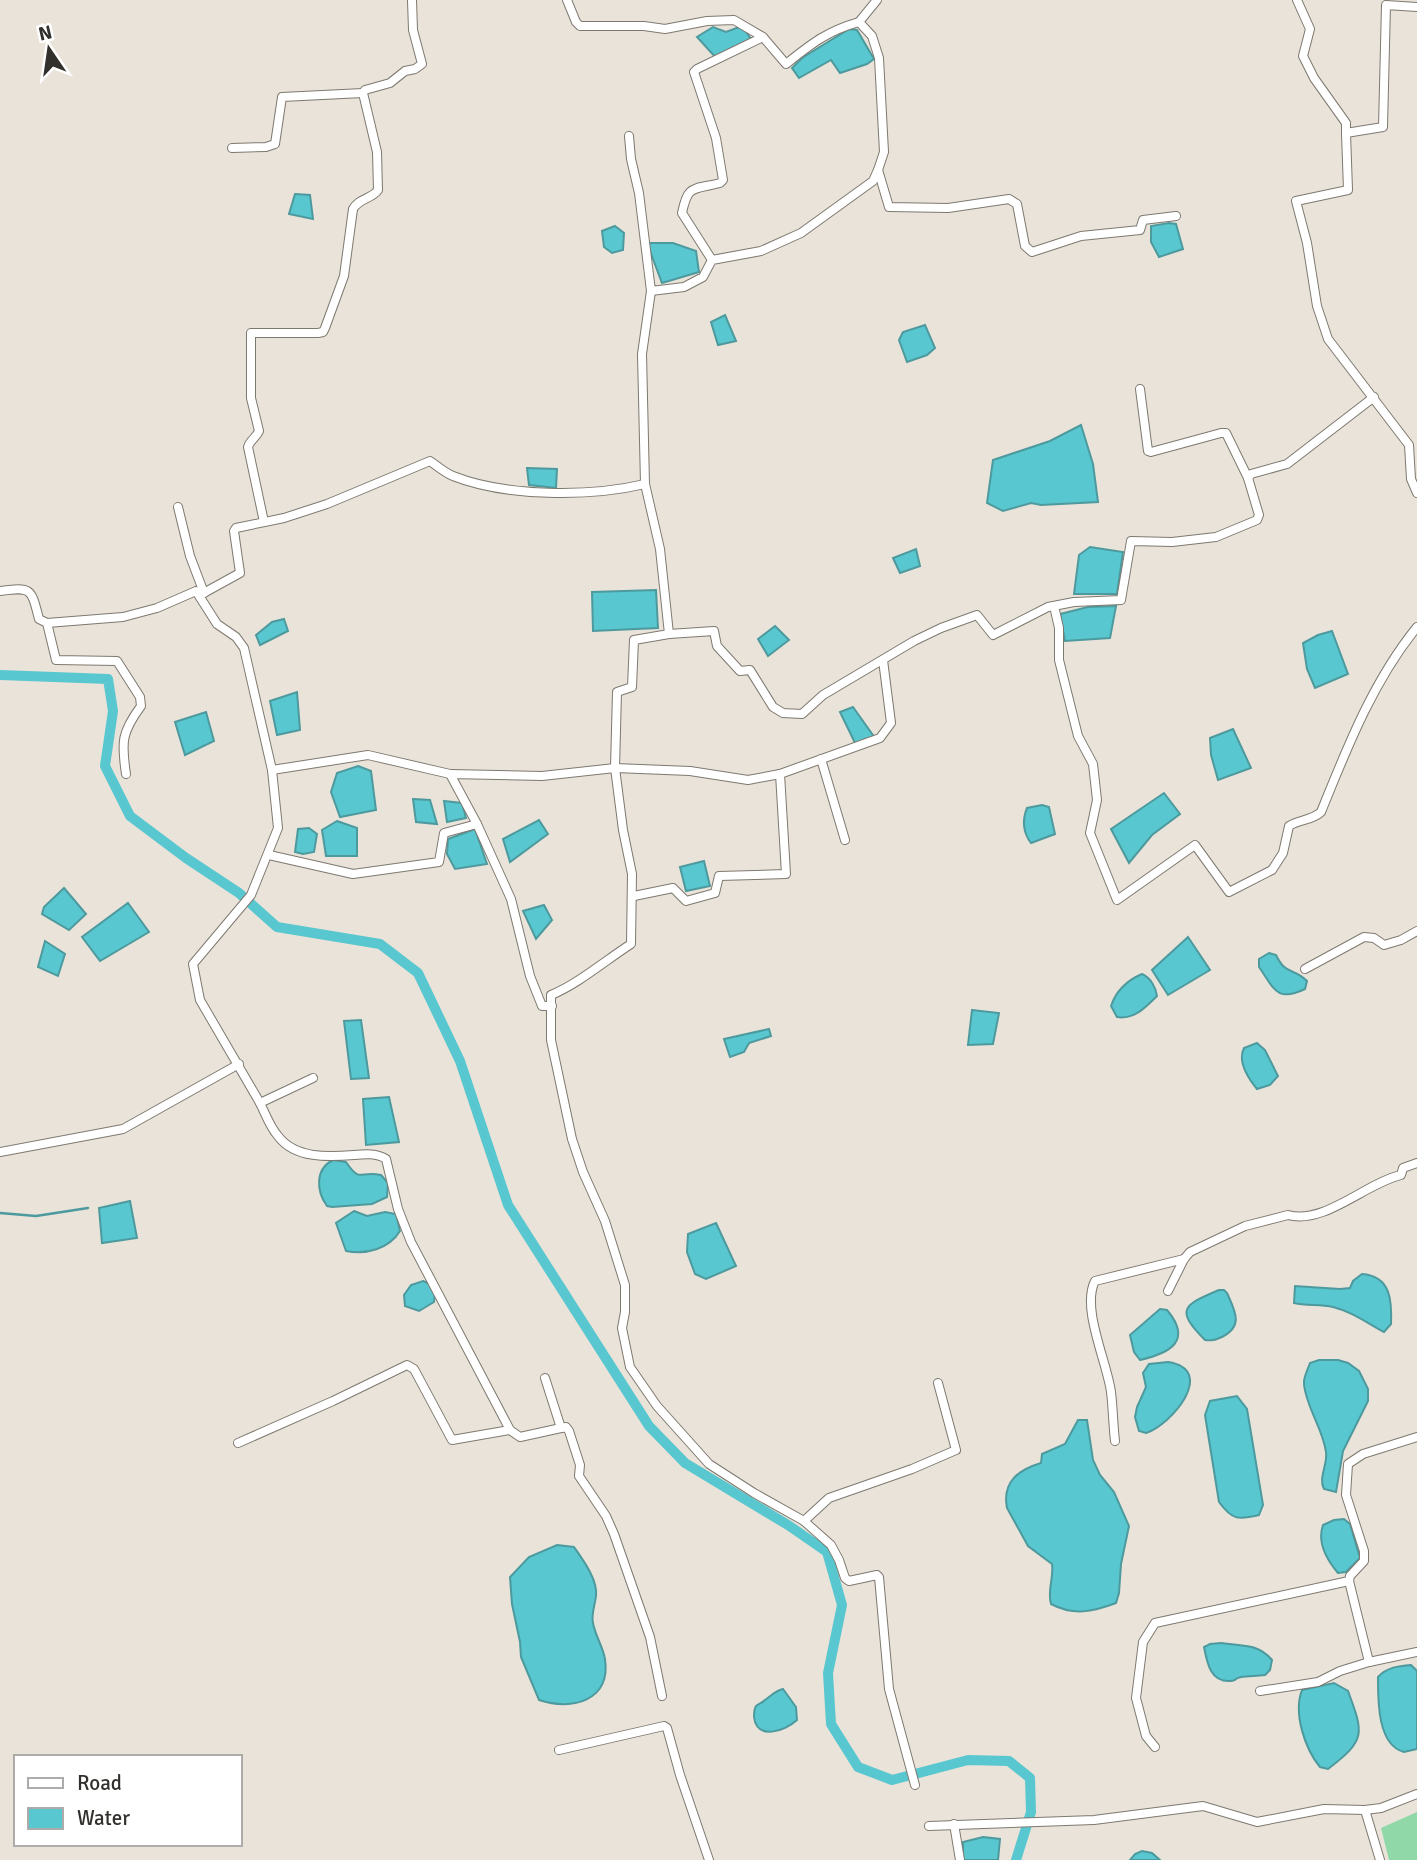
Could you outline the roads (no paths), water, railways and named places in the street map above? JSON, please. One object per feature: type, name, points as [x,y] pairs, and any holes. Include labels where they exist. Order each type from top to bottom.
[{"type":"street","points":[[232,148],[266,147],[275,144],[282,97],[363,93],[365,90],[390,83],[405,71],[422,64],[413,30],[412,0]]},
{"type":"street","points":[[567,0],[580,26],[644,26],[665,29],[707,21],[734,20],[763,37],[786,64],[825,34],[859,23],[877,0]]},
{"type":"street","points":[[1297,0],[1310,29],[1303,56],[1314,78],[1346,123],[1348,190],[1296,201],[1307,243],[1317,306],[1328,339],[1409,445],[1411,479],[1417,493]]},
{"type":"street","points":[[1346,133],[1383,127],[1386,5],[1417,7]]},
{"type":"street","points":[[712,260],[761,251],[801,233],[873,181],[884,152],[879,58],[872,36],[859,23]]},
{"type":"street","points":[[712,260],[682,213],[686,194],[723,180],[716,138],[694,72],[763,37]]},
{"type":"street","points":[[264,522],[248,447],[259,431],[251,398],[251,333],[323,332],[325,328],[344,276],[353,209],[356,202],[378,190],[377,152],[363,93]]},
{"type":"street","points":[[629,136],[651,291],[642,354],[645,484],[660,549],[669,635]]},
{"type":"street","points":[[878,170],[889,207],[948,208],[1009,199],[1017,204],[1025,246],[1032,252],[1081,236],[1140,230],[1143,220],[1176,216]]},
{"type":"street","points":[[651,291],[684,287],[703,277],[712,260]]},
{"type":"street","points":[[914,1782],[889,1689],[879,1577],[877,1575],[849,1581],[845,1578],[831,1545],[804,1521],[709,1464],[657,1406],[630,1367],[622,1328],[625,1285],[605,1221],[583,1172],[572,1139],[551,1040],[551,995],[606,963],[631,944],[634,896],[632,874],[615,768],[617,692],[632,687],[634,640],[714,631],[717,646],[740,671],[750,670],[773,707],[783,713],[802,714],[823,695],[883,660],[941,628],[977,615],[993,635],[1054,606],[1074,601],[1122,600],[1131,541],[1172,542],[1216,537],[1257,520],[1259,515],[1248,478],[1226,433],[1148,451],[1140,388]]},
{"type":"street","points":[[1248,478],[1251,474],[1287,464],[1374,397]]},
{"type":"street","points":[[0,592],[23,588],[29,590],[39,619],[47,623],[123,617],[157,608],[193,591],[202,594],[240,573],[234,531],[236,528],[327,505],[430,461],[450,475],[481,484],[538,492],[622,489],[645,484]]},
{"type":"street","points":[[178,507],[202,594],[217,625],[236,637],[244,648],[272,770],[278,828],[251,895],[194,964],[200,1000],[279,1138],[300,1152],[331,1157],[380,1155],[386,1159],[398,1209],[411,1242],[510,1430],[520,1437],[566,1427],[569,1431],[580,1465],[579,1476],[606,1516],[614,1534],[650,1637],[662,1696]]},
{"type":"street","points":[[1054,606],[1059,628],[1059,660],[1078,736],[1093,764],[1097,800],[1090,833],[1117,900],[1195,845],[1229,892],[1272,870],[1283,853],[1289,826],[1295,822],[1312,820],[1321,812],[1351,737],[1402,646],[1417,627]]},
{"type":"street","points":[[47,623],[56,660],[117,661],[139,697],[141,706],[124,728],[126,774]]},
{"type":"street","points":[[272,770],[368,755],[450,774],[542,776],[615,768],[690,771],[747,780],[780,774],[880,738],[891,723],[883,660]]},
{"type":"street","points":[[821,759],[845,840]]},
{"type":"street","points":[[450,774],[477,824],[511,899],[530,976],[542,1006],[552,1006]]},
{"type":"street","points":[[634,896],[673,888],[686,901],[712,894],[719,876],[786,874],[780,774]]},
{"type":"street","points":[[269,855],[353,874],[439,862],[444,833],[477,824]]},
{"type":"street","points":[[1305,969],[1364,937],[1374,938],[1384,945],[1417,931]]},
{"type":"street","points":[[0,1152],[123,1129],[239,1064]]},
{"type":"street","points":[[260,1102],[313,1078]]},
{"type":"street","points":[[1115,1441],[1111,1390],[1091,1311],[1091,1288],[1095,1281],[1184,1259],[1198,1248],[1245,1226],[1288,1215],[1295,1217],[1329,1209],[1385,1180],[1401,1175],[1403,1168],[1417,1163]]},
{"type":"street","points":[[1168,1291],[1184,1259]]},
{"type":"street","points":[[238,1443],[407,1365],[414,1369],[452,1440],[510,1430]]},
{"type":"street","points":[[545,1378],[561,1428]]},
{"type":"street","points":[[804,1521],[830,1498],[956,1450],[938,1383]]},
{"type":"street","points":[[1369,1662],[1349,1581],[1350,1576],[1364,1561],[1364,1551],[1346,1495],[1348,1464],[1363,1454],[1417,1437]]},
{"type":"street","points":[[1155,1747],[1146,1736],[1136,1698],[1143,1642],[1155,1623],[1349,1581]]},
{"type":"street","points":[[1260,1691],[1318,1682],[1340,1671],[1369,1662],[1417,1652]]},
{"type":"street","points":[[559,1750],[664,1726],[667,1728],[709,1860]]},
{"type":"street","points":[[929,1826],[1141,1816],[1203,1806],[1257,1822],[1324,1810],[1381,1808],[1417,1794]]},
{"type":"street","points":[[1365,1810],[1380,1860]]},
{"type":"street","points":[[954,1824],[960,1860]]},
{"type":"water","points":[[742,26],[751,39],[717,59],[697,37],[713,27],[726,32]]},
{"type":"water","points":[[849,29],[857,30],[874,59],[840,73],[831,60],[799,78],[792,68],[802,58]]},
{"type":"water","points":[[295,194],[310,195],[313,219],[289,214]]},
{"type":"water","points":[[1176,224],[1183,249],[1159,257],[1151,242],[1151,226]]},
{"type":"water","points":[[615,226],[624,233],[623,250],[612,253],[604,247],[602,231]]},
{"type":"water","points":[[647,243],[673,243],[696,251],[699,272],[662,283]]},
{"type":"water","points":[[725,315],[736,341],[718,345],[711,322]]},
{"type":"water","points":[[925,325],[935,348],[927,355],[907,362],[899,340],[903,332]]},
{"type":"water","points":[[1081,425],[1093,464],[1098,502],[1041,505],[1031,503],[1003,511],[987,503],[993,460],[1050,441]]},
{"type":"water","points":[[527,468],[557,469],[556,488],[529,485]]},
{"type":"water","points":[[1090,547],[1123,552],[1117,594],[1074,594],[1079,555]]},
{"type":"water","points":[[916,549],[920,566],[900,573],[893,558]]},
{"type":"water","points":[[656,590],[658,628],[593,631],[592,592]]},
{"type":"water","points":[[1116,606],[1110,638],[1065,641],[1060,614],[1088,607]]},
{"type":"water","points":[[284,619],[288,631],[260,645],[256,635],[272,622]]},
{"type":"water","points":[[775,626],[789,640],[768,656],[758,639]]},
{"type":"water","points":[[1332,631],[1348,674],[1315,688],[1307,669],[1303,643]]},
{"type":"water","points":[[297,692],[300,730],[277,735],[270,701]]},
{"type":"water","points":[[853,707],[875,738],[856,745],[840,712]]},
{"type":"water","points":[[206,712],[214,741],[185,755],[175,722]]},
{"type":"water","points":[[1233,729],[1251,768],[1218,780],[1211,755],[1210,738]]},
{"type":"water","points":[[358,766],[371,771],[376,810],[340,817],[331,792],[337,773]]},
{"type":"water","points":[[1164,793],[1180,814],[1152,835],[1129,863],[1111,829]]},
{"type":"water","points":[[413,799],[430,800],[437,824],[416,822]]},
{"type":"water","points":[[444,801],[462,803],[466,818],[447,822]]},
{"type":"water","points":[[1042,805],[1049,807],[1055,834],[1031,843],[1025,831],[1025,813],[1027,808]]},
{"type":"water","points":[[539,820],[548,834],[510,862],[503,839]]},
{"type":"water","points":[[337,821],[357,828],[357,856],[326,856],[322,830]]},
{"type":"water","points":[[309,828],[317,834],[314,852],[295,852],[298,829]]},
{"type":"water","points":[[475,829],[487,864],[455,869],[447,854],[448,839]]},
{"type":"water","points":[[704,861],[710,886],[686,891],[680,867]]},
{"type":"water","points":[[64,888],[86,914],[69,930],[42,914],[44,907]]},
{"type":"water","points":[[128,903],[149,932],[100,961],[82,937]]},
{"type":"water","points":[[544,905],[552,920],[536,939],[523,911]]},
{"type":"water","points":[[1188,937],[1210,970],[1168,995],[1152,970]]},
{"type":"water","points":[[45,941],[65,954],[58,976],[38,967]]},
{"type":"water","points":[[1269,953],[1276,955],[1283,966],[1307,981],[1305,989],[1282,994],[1272,987],[1259,967],[1259,959]]},
{"type":"water","points":[[1142,974],[1148,978],[1157,996],[1134,1015],[1117,1017],[1111,1006],[1116,996],[1127,983]]},
{"type":"water","points":[[972,1010],[999,1013],[993,1044],[968,1045]]},
{"type":"water","points":[[361,1020],[369,1078],[351,1079],[344,1021]]},
{"type":"water","points":[[769,1029],[771,1036],[749,1043],[744,1052],[730,1057],[724,1039]]},
{"type":"water","points":[[1257,1043],[1265,1050],[1278,1076],[1270,1085],[1257,1089],[1247,1075],[1242,1053],[1244,1048]]},
{"type":"water","points":[[389,1097],[399,1142],[366,1145],[363,1099]]},
{"type":"water","points":[[333,1160],[346,1162],[358,1174],[381,1175],[388,1183],[387,1197],[372,1204],[327,1206],[319,1181],[323,1169]]},
{"type":"water","points":[[130,1201],[137,1238],[102,1243],[99,1208]]},
{"type":"water","points":[[354,1211],[367,1216],[385,1212],[396,1214],[400,1231],[390,1242],[376,1249],[346,1251],[336,1223]]},
{"type":"water","points":[[716,1223],[736,1266],[706,1279],[695,1274],[687,1252],[688,1234]]},
{"type":"water","points":[[1362,1274],[1379,1279],[1388,1291],[1391,1324],[1384,1332],[1340,1309],[1294,1303],[1295,1286],[1350,1288],[1353,1281]]},
{"type":"water","points":[[423,1281],[432,1285],[434,1302],[419,1311],[405,1306],[404,1295],[411,1285]]},
{"type":"water","points":[[1219,1290],[1227,1293],[1235,1312],[1235,1323],[1229,1333],[1222,1337],[1205,1340],[1189,1321],[1187,1309],[1191,1304]]},
{"type":"water","points":[[1160,1309],[1167,1310],[1175,1321],[1178,1338],[1175,1344],[1161,1354],[1140,1360],[1134,1352],[1130,1335]]},
{"type":"water","points":[[1319,1360],[1348,1363],[1359,1371],[1368,1389],[1368,1401],[1343,1451],[1336,1492],[1324,1489],[1322,1485],[1326,1452],[1305,1393],[1305,1376],[1310,1363]]},
{"type":"water","points":[[1168,1362],[1182,1367],[1189,1375],[1190,1386],[1185,1398],[1167,1420],[1156,1428],[1146,1433],[1139,1431],[1135,1417],[1146,1387],[1143,1373],[1149,1364]]},
{"type":"water","points":[[1237,1396],[1247,1409],[1263,1505],[1259,1515],[1246,1518],[1232,1515],[1219,1502],[1205,1415],[1210,1401]]},
{"type":"water","points":[[1078,1420],[1087,1420],[1093,1460],[1100,1475],[1114,1492],[1129,1526],[1116,1603],[1083,1611],[1067,1610],[1051,1604],[1052,1564],[1028,1546],[1007,1508],[1006,1499],[1009,1484],[1014,1478],[1025,1469],[1041,1463],[1042,1454],[1065,1444]]},
{"type":"water","points":[[1344,1519],[1350,1524],[1360,1558],[1346,1572],[1338,1573],[1324,1550],[1321,1531],[1323,1525]]},
{"type":"water","points":[[557,1545],[574,1547],[592,1577],[596,1590],[593,1623],[605,1659],[602,1685],[595,1693],[576,1703],[564,1704],[539,1700],[521,1657],[510,1577],[529,1557]]},
{"type":"water","points":[[1221,1643],[1249,1646],[1261,1651],[1272,1660],[1270,1670],[1265,1675],[1241,1677],[1233,1681],[1218,1678],[1211,1670],[1204,1647]]},
{"type":"water","points":[[1411,1665],[1417,1671],[1417,1749],[1404,1752],[1395,1748],[1384,1731],[1379,1709],[1378,1677],[1389,1669]]},
{"type":"water","points":[[1334,1683],[1348,1691],[1359,1727],[1355,1743],[1328,1769],[1320,1767],[1305,1741],[1299,1709],[1302,1690]]},
{"type":"water","points":[[783,1689],[796,1707],[797,1720],[786,1728],[772,1732],[760,1729],[754,1717],[756,1706]]},
{"type":"water","points":[[983,1837],[1000,1839],[998,1860],[963,1860],[963,1842]]},
{"type":"water","points":[[1142,1851],[1152,1853],[1160,1860],[1130,1860]]},
{"type":"waterway","points":[[0,675],[108,679],[113,711],[105,766],[130,816],[239,893],[277,927],[380,944],[418,973],[460,1061],[508,1205],[649,1426],[685,1463],[788,1525],[827,1552],[842,1605],[828,1673],[831,1724],[858,1767],[892,1780],[968,1760],[1009,1761],[1030,1778],[1031,1812],[1016,1860]]},
{"type":"waterway","points":[[0,1213],[36,1216],[88,1208]]}]
